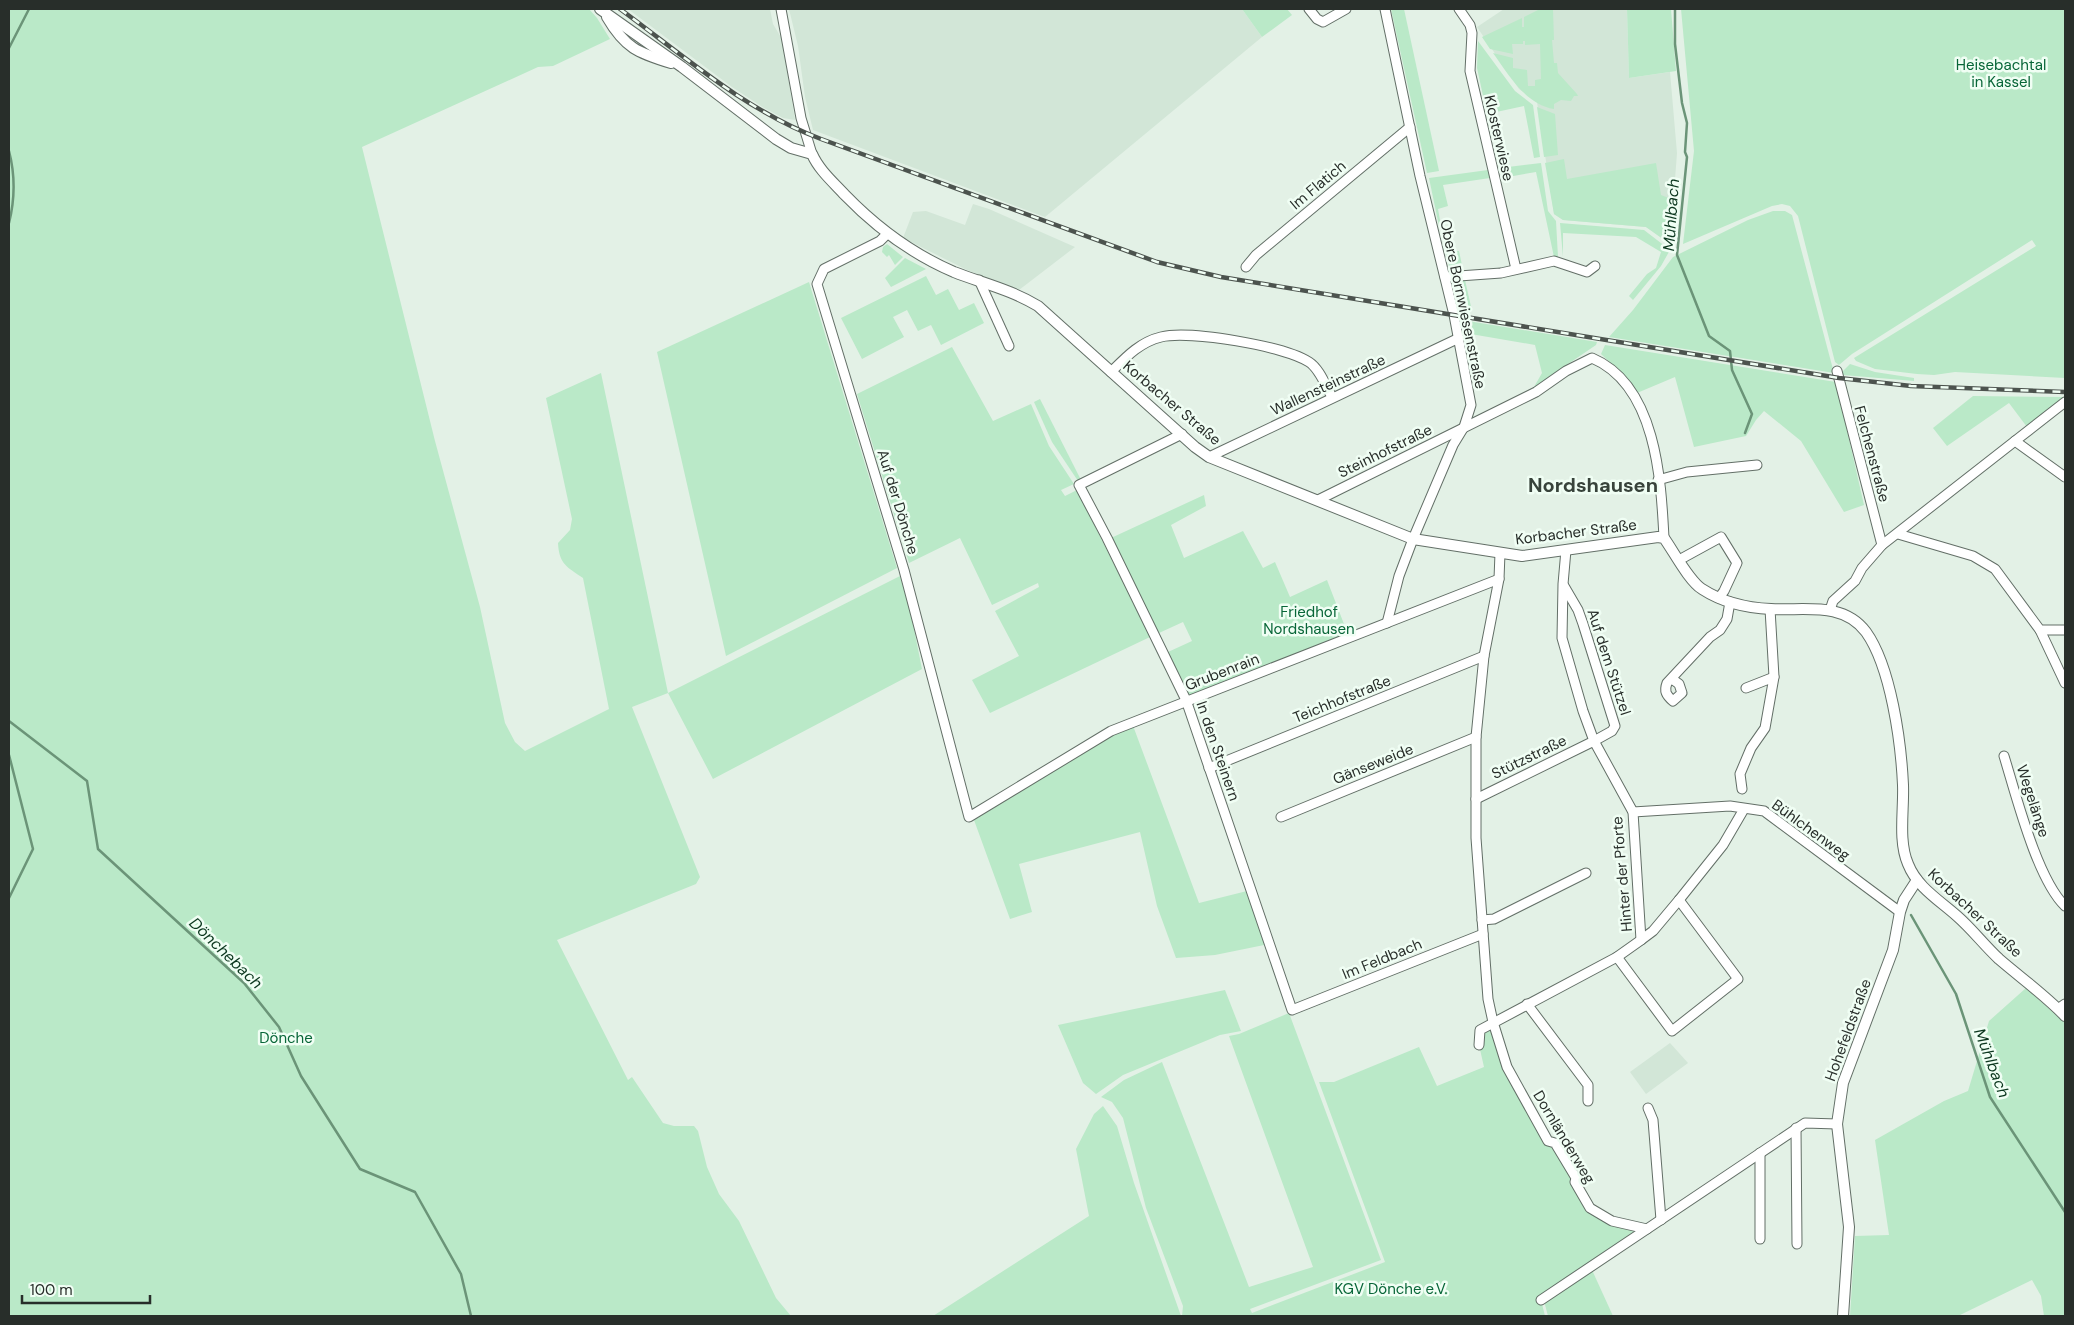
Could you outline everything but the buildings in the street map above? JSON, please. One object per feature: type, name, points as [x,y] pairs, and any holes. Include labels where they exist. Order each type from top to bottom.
[{"type":"street","points":[[781,9],[787,32],[801,118],[812,154]]},
{"type":"street","points":[[1309,9],[1317,19],[1323,22],[1346,9]]},
{"type":"street","name":"Obere Bornwiesenstraße","points":[[1385,9],[1410,127],[1459,338],[1471,405],[1464,427],[1453,445],[1413,539],[1399,576],[1387,623]]},
{"type":"street","points":[[602,10],[615,30],[641,54],[682,67],[776,139],[791,148],[812,154]]},
{"type":"street","name":"Klosterwiese","points":[[1461,12],[1470,25],[1472,33],[1470,71],[1516,269]]},
{"type":"street","name":"Im Flatich","points":[[1246,267],[1256,255],[1410,127]]},
{"type":"street","name":"Korbacher Straße","points":[[812,154],[818,166],[855,205],[887,234],[926,259],[955,272],[1024,297],[1038,306],[1209,457],[1413,539],[1522,556],[1658,537],[1664,538],[1687,573],[1700,588],[1719,598],[1730,602],[1770,609],[1816,608],[1830,610],[1843,614],[1855,621],[1874,645],[1884,670],[1896,721],[1903,785],[1903,844],[1906,862],[1917,880],[1962,920],[1999,958],[2063,1010]]},
{"type":"street","name":"Auf der Dönche","points":[[887,234],[880,241],[824,269],[817,284],[904,570],[969,818]]},
{"type":"street","points":[[1445,277],[1501,273],[1554,261],[1587,272],[1595,266]]},
{"type":"street","points":[[979,280],[1009,346]]},
{"type":"street","points":[[1111,372],[1144,343],[1162,337],[1199,336],[1247,343],[1288,352],[1311,363],[1332,397]]},
{"type":"street","name":"Wallensteinstraße","points":[[1209,457],[1459,338]]},
{"type":"street","name":"Steinhofstraße","points":[[1318,500],[1536,392],[1566,371],[1592,358],[1603,363],[1636,398],[1654,446],[1658,480]]},
{"type":"street","name":"Felchenstraße","points":[[1837,371],[1882,545]]},
{"type":"street","points":[[1830,610],[1833,601],[1855,581],[1862,568],[1882,545],[2065,402]]},
{"type":"street","name":"In den Steinern","points":[[1182,434],[1079,485],[1186,700],[1292,1010]]},
{"type":"street","points":[[2015,441],[2065,476]]},
{"type":"street","points":[[1664,538],[1658,480],[1687,472],[1757,465]]},
{"type":"street","points":[[1898,534],[1974,556],[1995,569],[2040,630],[2065,683]]},
{"type":"street","points":[[1679,560],[1721,537],[1737,562],[1719,598]]},
{"type":"street","name":"Hinter der Pforte","points":[[1566,550],[1562,638],[1583,711],[1594,740],[1633,812],[1642,940]]},
{"type":"street","points":[[1492,1022],[1488,999],[1476,838],[1476,737],[1484,656],[1499,579],[1500,554]]},
{"type":"street","name":"Grubenrain","points":[[969,818],[1112,731],[1186,700],[1499,579]]},
{"type":"street","name":"Auf dem Stützel","points":[[1563,584],[1578,610],[1614,720],[1615,726],[1612,731],[1594,740]]},
{"type":"street","points":[[1672,679],[1710,637],[1720,630],[1727,619],[1730,602]]},
{"type":"street","points":[[1742,789],[1740,774],[1751,748],[1765,728],[1774,676],[1774,648],[1770,609]]},
{"type":"street","points":[[2040,630],[2065,630]]},
{"type":"street","name":"Teichhofstraße","points":[[1210,768],[1484,656]]},
{"type":"street","points":[[1746,688],[1774,676]]},
{"type":"street","name":"Gänseweide","points":[[1280,817],[1476,737]]},
{"type":"street","name":"Stützstraße","points":[[1476,799],[1594,740]]},
{"type":"street","name":"Wegelänge","points":[[2004,756],[2038,857],[2057,898],[2065,906]]},
{"type":"street","name":"Bühlchenweg","points":[[1633,812],[1730,806],[1764,811],[1900,912]]},
{"type":"street","points":[[1478,1045],[1480,1030],[1492,1022],[1616,957],[1642,940],[1653,930],[1724,846],[1744,809]]},
{"type":"street","points":[[1482,920],[1494,919],[1586,873]]},
{"type":"street","name":"Hohefeldstraße","points":[[1843,1316],[1849,1227],[1836,1124],[1843,1083],[1893,950],[1904,900],[1917,880]]},
{"type":"street","points":[[1616,957],[1672,1031],[1738,979],[1679,900]]},
{"type":"street","name":"Im Feldbach","points":[[1292,1010],[1483,934]]},
{"type":"street","points":[[1527,1004],[1588,1085],[1588,1102]]},
{"type":"street","name":"Dornländerweg","points":[[1492,1022],[1507,1067],[1548,1141],[1555,1143],[1576,1178],[1575,1182],[1590,1208],[1612,1222],[1648,1228]]},
{"type":"street","points":[[1648,1108],[1653,1120],[1661,1220]]},
{"type":"street","points":[[1540,1300],[1796,1128],[1805,1123],[1836,1124]]},
{"type":"street","points":[[1796,1128],[1797,1244]]},
{"type":"street","points":[[1760,1152],[1760,1239]]},
{"type":"shaded area","points":[[628,9],[770,9],[773,24],[782,39],[795,120],[783,118],[732,87]]},
{"type":"shaded area","points":[[789,9],[1242,9],[1262,37],[1045,217],[813,130],[805,97],[798,46]]},
{"type":"shaded area","points":[[1504,9],[1627,9],[1629,78],[1670,72],[1677,153],[1670,244],[1646,227],[1563,220],[1554,214],[1537,102],[1519,89],[1477,27]]},
{"type":"shaded area","points":[[973,204],[989,209],[1075,247],[1019,290],[967,270],[903,238],[913,212],[926,211],[965,225]]},
{"type":"shaded area","points":[[1670,1043],[1688,1063],[1646,1094],[1630,1072]]},
{"type":"green space","name":"Dönche","points":[[9,9],[589,9],[610,39],[553,66],[538,67],[362,147],[435,441],[480,607],[505,723],[515,742],[525,751],[609,709],[583,578],[572,571],[560,556],[558,543],[570,530],[572,519],[546,398],[601,373],[668,693],[632,707],[700,877],[696,884],[557,940],[628,1080],[632,1077],[663,1123],[674,1126],[694,1126],[698,1131],[707,1167],[719,1194],[739,1221],[776,1298],[791,1316],[9,1316]]},
{"type":"green space","points":[[1242,9],[1287,9],[1292,15],[1262,37]]},
{"type":"green space","points":[[1391,9],[1404,9],[1439,171],[1427,173]]},
{"type":"green space","points":[[1540,9],[1553,9],[1554,40],[1552,40],[1554,63],[1557,63],[1558,73],[1578,96],[1574,96],[1571,101],[1561,100],[1554,104],[1554,109],[1534,101],[1526,95],[1493,53],[1513,58],[1513,68],[1527,70],[1528,86],[1535,86],[1535,80],[1541,79],[1540,44],[1525,45],[1525,41],[1523,41],[1523,44],[1512,44],[1513,54],[1490,49],[1482,37],[1522,18],[1522,27],[1524,27],[1524,17]]},
{"type":"green space","points":[[1627,9],[1671,9],[1676,71],[1629,78]]},
{"type":"green space","name":"Heisebachtal in Kassel","points":[[1681,9],[2065,9],[2065,378],[1955,372],[1934,375],[1917,374],[1875,369],[1856,361],[1854,358],[2036,246],[2032,240],[1852,354],[1839,365],[1835,362],[1798,216],[1790,206],[1782,204],[1772,206],[1683,244],[1694,151]]},
{"type":"green space","points":[[1478,41],[1515,91],[1533,105],[1540,157],[1534,158],[1524,106],[1487,114],[1477,68]]},
{"type":"green space","points":[[1537,107],[1555,114],[1558,155],[1544,157]]},
{"type":"green space","points":[[1564,159],[1567,179],[1656,163],[1661,195],[1674,200],[1670,244],[1646,227],[1563,220],[1554,214],[1545,163]]},
{"type":"green space","points":[[1541,163],[1548,211],[1556,221],[1558,257],[1554,257],[1536,172],[1502,178],[1500,168]]},
{"type":"green space","points":[[1488,170],[1490,178],[1443,185],[1448,206],[1438,209],[1441,226],[1439,226],[1429,178]]},
{"type":"green space","points":[[1773,211],[1785,211],[1792,215],[1834,373],[1609,337],[1633,310],[1673,257],[1748,220]]},
{"type":"green space","points":[[1560,223],[1644,230],[1670,250],[1661,266],[1633,300],[1629,296],[1647,274],[1656,268],[1661,252],[1636,237],[1563,233],[1563,257]]},
{"type":"green space","points":[[887,244],[903,257],[895,265],[889,255],[887,257],[882,252],[883,247]]},
{"type":"green space","points":[[1459,251],[1463,270],[1450,270],[1446,252]]},
{"type":"green space","points":[[905,258],[926,269],[891,287],[885,278]]},
{"type":"green space","points":[[926,276],[936,295],[948,289],[959,310],[974,303],[984,323],[941,345],[931,325],[918,331],[907,310],[893,317],[904,337],[862,359],[841,318]]},
{"type":"green space","points":[[1454,280],[1465,280],[1472,311],[1459,311],[1452,282]]},
{"type":"green space","points":[[809,282],[897,568],[726,656],[657,352]]},
{"type":"green space","points":[[1462,320],[1597,342],[1596,345],[1534,387],[1542,373],[1535,345],[1465,333]]},
{"type":"green space","points":[[1605,345],[1836,382],[1864,505],[1844,512],[1801,441],[1764,411],[1746,436],[1694,447],[1675,377],[1637,393],[1620,372],[1601,354]]},
{"type":"green space","points":[[952,347],[993,421],[1031,404],[1049,446],[1074,484],[1061,490],[1065,496],[1077,490],[1150,637],[990,713],[972,680],[1019,656],[995,611],[1039,587],[1038,583],[992,605],[960,538],[909,563],[857,394]]},
{"type":"green space","points":[[1850,364],[1875,372],[1914,378],[1914,381],[1843,375],[1843,371]]},
{"type":"green space","points":[[1973,396],[2065,397],[2027,427],[2009,403],[1947,446],[1933,428]]},
{"type":"green space","points":[[1040,399],[1081,480],[1078,481],[1052,442],[1034,402]]},
{"type":"green space","name":"Friedhof Nordshausen","points":[[1204,495],[1206,506],[1171,525],[1184,558],[1243,531],[1263,568],[1275,562],[1290,597],[1327,580],[1349,637],[1186,700],[1168,652],[1192,641],[1183,622],[1159,633],[1111,538]]},
{"type":"green space","points":[[900,576],[911,614],[922,669],[713,779],[668,693]]},
{"type":"green space","points":[[1132,723],[1199,903],[1251,890],[1269,944],[1215,955],[1176,958],[1157,906],[1140,832],[1019,864],[1032,912],[1010,919],[974,820]]},
{"type":"green space","points":[[2026,988],[2057,1016],[2065,1010],[2065,1316],[2044,1316],[2041,1296],[2032,1280],[1958,1316],[1850,1316],[1855,1236],[1889,1235],[1875,1140],[1944,1101],[1968,1091],[1989,1021]]},
{"type":"green space","points":[[1225,990],[1241,1031],[1220,1035],[1123,1075],[1096,1094],[1083,1083],[1058,1025]]},
{"type":"green space","name":"KGV Dönche e.V.","points":[[1289,1013],[1381,1260],[1250,1309],[1252,1313],[1385,1262],[1319,1082],[1334,1082],[1419,1047],[1437,1086],[1484,1067],[1479,1045],[1480,1030],[1493,1022],[1507,1067],[1548,1141],[1555,1143],[1590,1208],[1612,1221],[1647,1229],[1541,1300],[1545,1316],[1182,1316],[1183,1306],[1146,1208],[1123,1118],[1112,1102],[1101,1097],[1124,1080],[1162,1062],[1249,1287],[1313,1267],[1229,1036],[1239,1034]]},
{"type":"green space","points":[[1103,1106],[1117,1126],[1134,1183],[1181,1316],[933,1316],[1089,1216],[1076,1149],[1094,1114]]},
{"type":"green space","points":[[1592,1270],[1613,1316],[1548,1316],[1544,1301]]},
{"type":"waterway","name":"Dönchebach","points":[[9,48],[29,9]]},
{"type":"waterway","name":"Mühlbach","points":[[1675,9],[1675,44],[1682,103],[1687,123],[1685,152],[1687,157],[1677,255],[1709,336],[1730,351],[1732,370],[1752,414],[1745,433]]},
{"type":"waterway","name":"Dönchebach","points":[[9,151],[14,187],[9,223]]},
{"type":"waterway","name":"Dönchebach","points":[[9,721],[87,781],[98,849],[244,983],[279,1027],[301,1076],[360,1169],[415,1192],[461,1274],[471,1316]]},
{"type":"waterway","points":[[9,755],[33,849],[9,898]]},
{"type":"waterway","name":"Mühlbach","points":[[1911,915],[1956,994],[1990,1097],[2065,1212]]},
{"type":"railway","points":[[620,9],[716,81],[741,98],[793,127],[821,139],[1157,262],[1221,277],[1839,378],[1911,386],[2065,392]]},
{"type":"district","name":"Nordshausen","points":[[1593,485]]}]
